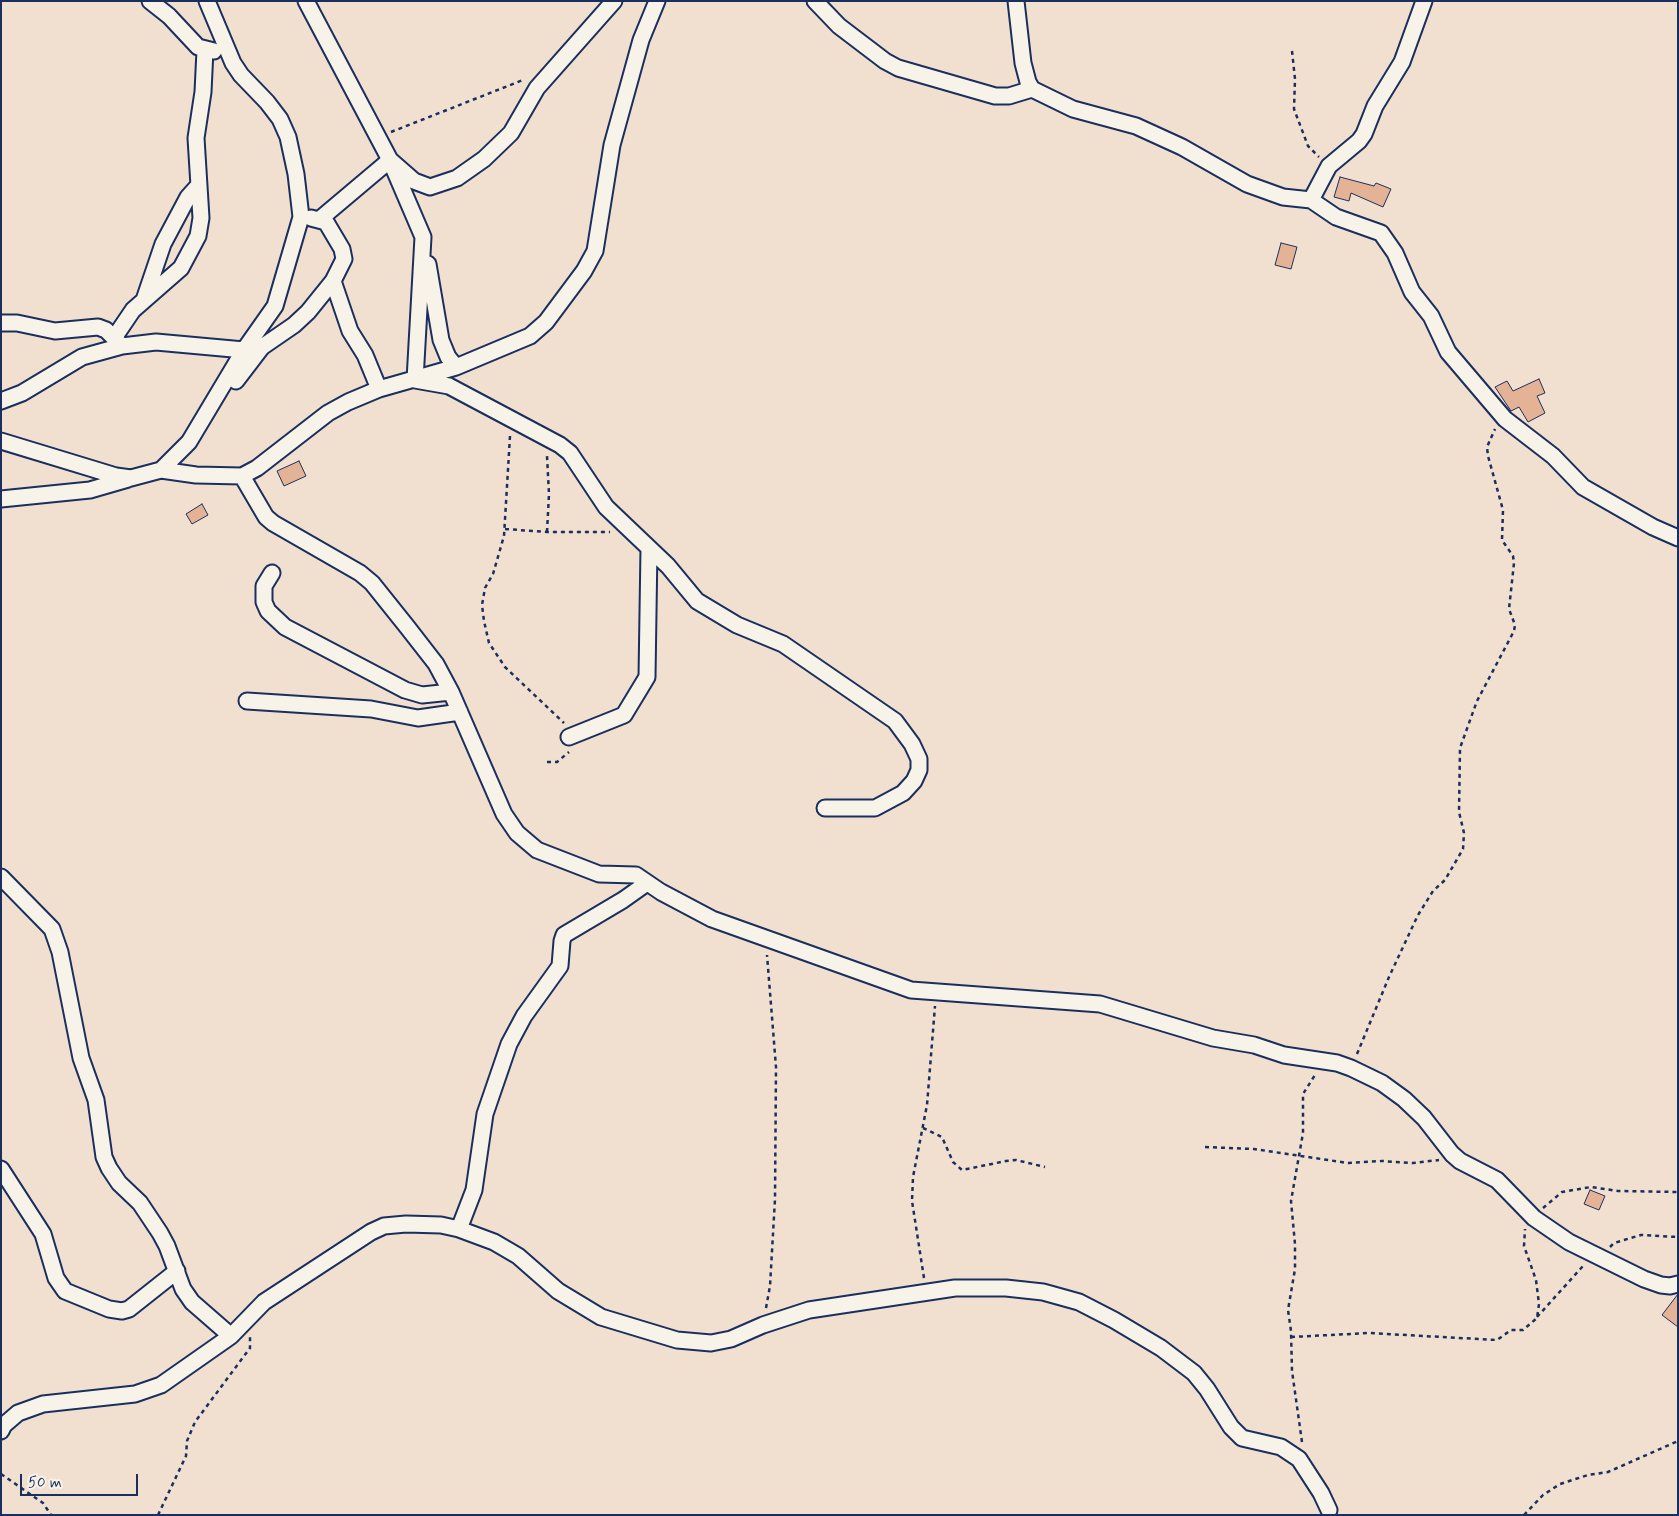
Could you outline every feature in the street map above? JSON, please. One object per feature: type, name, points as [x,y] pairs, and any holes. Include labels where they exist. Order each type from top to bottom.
[{"type":"street","points":[[150,1],[159,6],[198,47],[205,50],[227,50]]},
{"type":"street","points":[[161,470],[189,442],[244,350],[275,306],[301,217],[288,137],[268,102],[241,75],[227,50],[207,1]]},
{"type":"street","points":[[306,1],[390,160],[423,237],[441,340],[448,357],[456,367]]},
{"type":"street","points":[[390,160],[414,181],[430,187],[456,178],[484,159],[511,134],[538,88],[614,1]]},
{"type":"street","points":[[1,499],[90,490],[161,470],[196,475],[242,476],[258,468],[328,413],[378,390],[456,367],[538,331],[584,271],[595,251],[612,145],[641,40],[658,1]]},
{"type":"street","points":[[815,1],[839,26],[885,61],[898,68],[995,96],[1009,96],[1032,88]]},
{"type":"street","points":[[1311,200],[1329,166],[1359,141],[1364,134],[1375,106],[1402,62],[1424,1]]},
{"type":"street","points":[[1014,3],[1022,62],[1032,88],[1073,109],[1136,126],[1182,148],[1246,184],[1283,197],[1311,200],[1336,217],[1381,233],[1386,239],[1412,292],[1431,316],[1448,352],[1505,419],[1553,456],[1583,487],[1654,527],[1678,538]]},
{"type":"street","points":[[118,342],[133,310],[180,268],[191,253],[198,236],[200,218],[196,138],[203,92],[205,50]]},
{"type":"street","points":[[320,219],[390,160]]},
{"type":"street","points":[[144,300],[154,267],[164,244],[188,197],[197,187]]},
{"type":"street","points":[[218,395],[231,387],[262,347],[294,325],[308,312],[333,281],[343,262],[343,255],[331,229],[320,219],[301,217]]},
{"type":"street","points":[[415,380],[423,237]]},
{"type":"street","points":[[333,281],[350,331],[365,355],[378,390]]},
{"type":"street","points":[[1,323],[17,323],[55,331],[98,327],[106,330],[118,342]]},
{"type":"street","points":[[1,401],[22,393],[82,357],[118,342],[156,342],[244,350]]},
{"type":"street","points":[[415,380],[450,386],[546,437],[570,453],[606,507],[668,566],[697,601],[737,625],[783,644],[895,721],[912,744],[919,759],[919,770],[914,781],[903,793],[875,808],[825,808]]},
{"type":"street","points":[[1,441],[90,470],[131,478]]},
{"type":"street","points":[[242,476],[266,516],[273,523],[360,573],[372,583],[436,664],[460,712],[493,794],[517,833],[537,850],[598,874],[636,875],[693,911],[911,990],[1100,1004],[1213,1038],[1254,1044],[1304,1060],[1328,1061],[1351,1068],[1382,1083],[1404,1098],[1424,1118],[1460,1162],[1497,1180],[1534,1218],[1569,1242],[1660,1285],[1670,1286],[1678,1284]]},
{"type":"street","points":[[569,737],[624,715],[647,677],[649,548]]},
{"type":"street","points":[[272,573],[264,586],[264,602],[268,611],[285,627],[405,690],[422,695],[451,692]]},
{"type":"street","points":[[247,701],[371,709],[418,718],[460,712]]},
{"type":"street","points":[[1,877],[52,928],[60,952],[82,1058],[96,1100],[104,1157],[119,1183],[140,1203],[168,1246],[183,1289],[192,1302],[235,1332]]},
{"type":"street","points":[[459,1228],[474,1190],[485,1114],[509,1044],[524,1016],[560,966],[564,935],[623,900],[647,883]]},
{"type":"street","points":[[1,1170],[43,1234],[56,1278],[65,1291],[109,1309],[122,1311],[129,1309],[177,1271]]},
{"type":"street","points":[[1,1431],[4,1425],[18,1413],[43,1404],[135,1394],[156,1388],[196,1363],[235,1332],[264,1302],[288,1284],[384,1226],[406,1224],[459,1228],[494,1242],[518,1256],[558,1291],[602,1317],[677,1340],[711,1343],[731,1339],[763,1325],[809,1310],[955,1288],[1006,1288],[1043,1292],[1079,1302],[1153,1344],[1194,1372],[1231,1427],[1242,1438],[1281,1447],[1299,1459],[1321,1493],[1329,1510]]},
{"type":"path","points":[[1292,51],[1295,79],[1294,109],[1308,146],[1329,166]]},
{"type":"path","points":[[378,137],[529,78]]},
{"type":"path","points":[[1351,1068],[1389,976],[1418,914],[1433,891],[1445,880],[1463,849],[1464,833],[1459,812],[1460,748],[1476,701],[1514,631],[1515,625],[1509,609],[1514,563],[1513,556],[1502,540],[1503,510],[1487,447],[1496,421],[1494,406]]},
{"type":"path","points":[[509,418],[511,452],[505,529],[500,554],[485,588],[482,605],[489,642],[505,667],[559,717],[568,729],[571,746],[569,753],[557,762],[547,762]]},
{"type":"path","points":[[546,437],[549,494],[547,532]]},
{"type":"path","points":[[505,529],[547,532],[632,532]]},
{"type":"path","points":[[763,1325],[770,1286],[775,1199],[776,1067],[766,938]]},
{"type":"path","points":[[926,1292],[916,1239],[912,1201],[913,1177],[929,1087],[936,992]]},
{"type":"path","points":[[1299,1459],[1302,1430],[1292,1372],[1288,1310],[1293,1285],[1295,1244],[1292,1201],[1303,1133],[1303,1094],[1313,1076],[1328,1061]]},
{"type":"path","points":[[923,1128],[942,1137],[953,1162],[962,1170],[994,1162],[1016,1160],[1045,1167]]},
{"type":"path","points":[[1205,1146],[1254,1149],[1348,1163],[1382,1161],[1413,1163],[1435,1160],[1460,1162]]},
{"type":"path","points":[[1536,1318],[1539,1304],[1536,1280],[1524,1246],[1523,1235],[1524,1229],[1556,1195],[1591,1187],[1618,1191],[1678,1192]]},
{"type":"path","points":[[1291,1337],[1378,1334],[1498,1340],[1511,1330],[1527,1328],[1577,1271],[1599,1257],[1614,1243],[1641,1235],[1678,1236]]},
{"type":"path","points":[[158,1515],[186,1456],[187,1441],[196,1422],[250,1348],[251,1338],[235,1332]]},
{"type":"path","points":[[1524,1515],[1543,1495],[1560,1484],[1588,1475],[1608,1472],[1678,1441]]},
{"type":"path","points":[[1,1474],[43,1502],[51,1515]]},
{"type":"building","points":[[1340,177],[1374,186],[1376,183],[1391,189],[1383,207],[1351,193],[1349,201],[1334,197]]},
{"type":"building","points":[[1281,243],[1297,247],[1291,269],[1275,265]]},
{"type":"building","points":[[1539,379],[1545,393],[1537,396],[1545,413],[1528,422],[1519,407],[1511,411],[1495,387],[1507,381],[1513,391]]},
{"type":"building","points":[[299,461],[306,476],[284,486],[277,471]]},
{"type":"building","points":[[202,504],[208,515],[192,524],[186,514]]},
{"type":"building","points":[[1590,1190],[1605,1196],[1599,1210],[1584,1204]]},
{"type":"building","points":[[1678,1294],[1678,1327],[1662,1315]]}]
